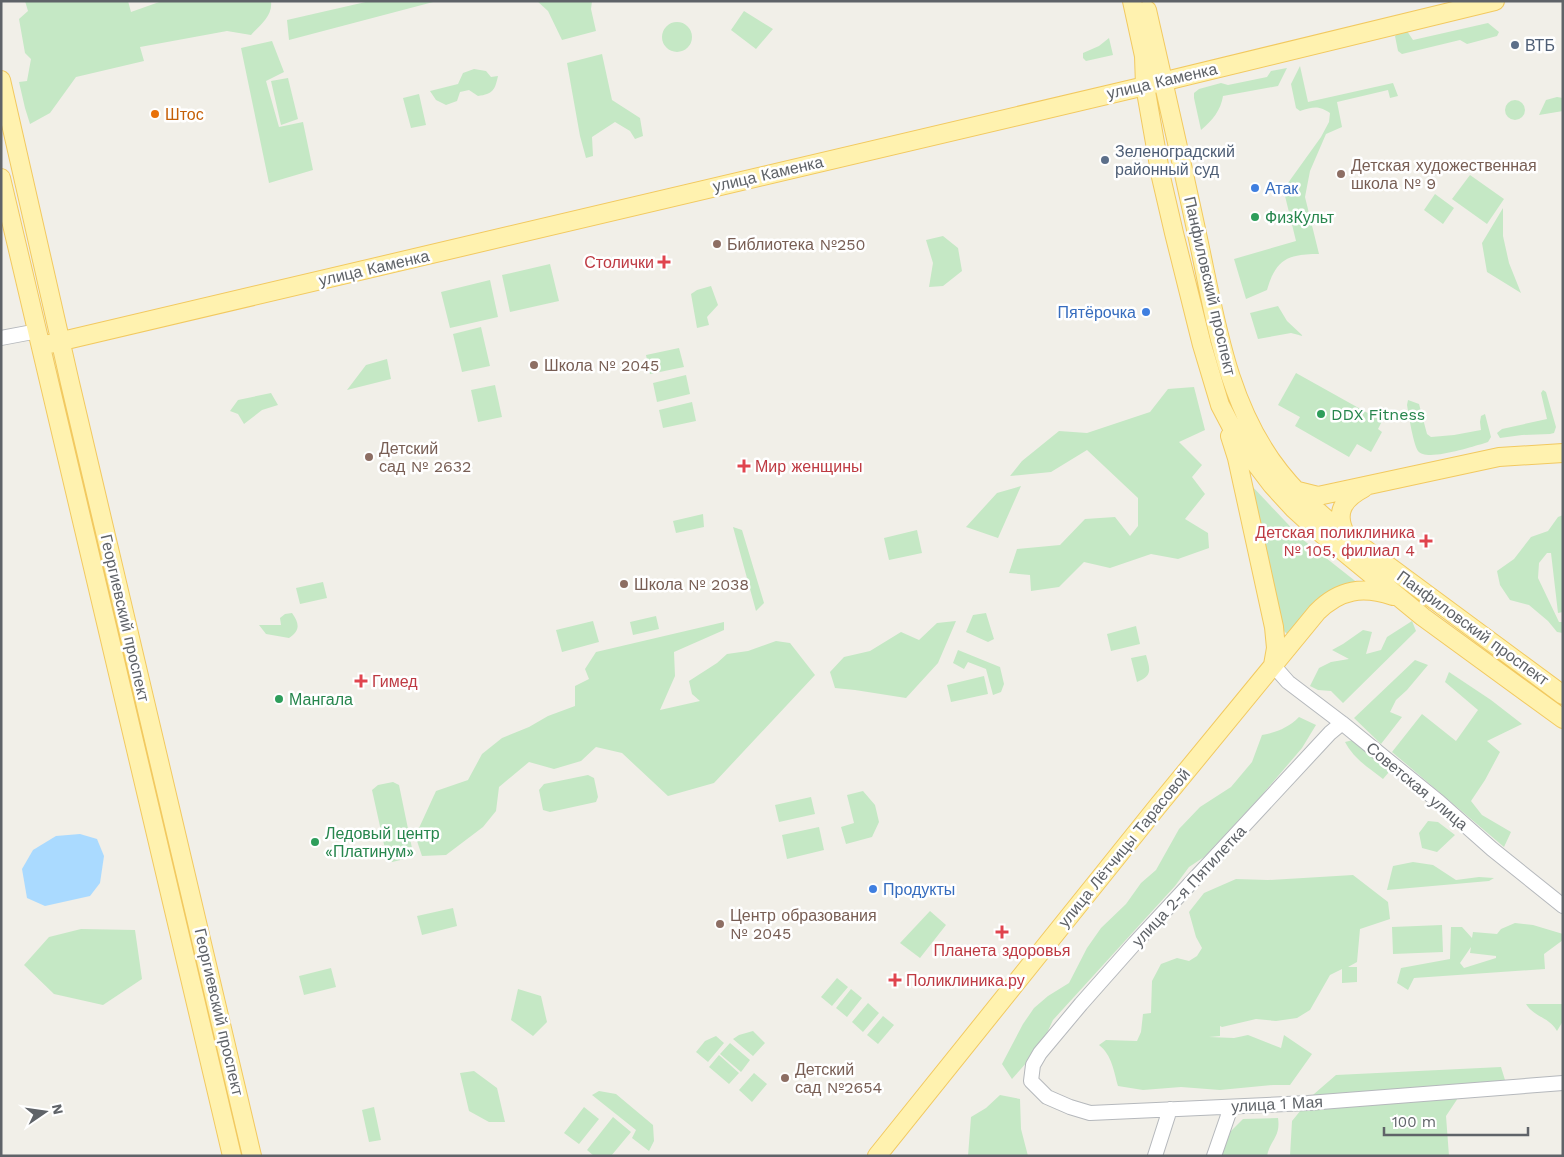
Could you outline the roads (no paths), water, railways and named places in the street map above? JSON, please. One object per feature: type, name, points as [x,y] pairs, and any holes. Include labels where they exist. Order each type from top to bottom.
[{"type":"main road","name":"Панфиловский проспект","points":[[1132,1],[1144,56],[1145,86],[1161,177],[1172,224],[1202,345],[1220,405],[1240,443],[1272,485],[1293,508],[1316,528],[1399,598],[1563,719]]},
{"type":"main road","name":"Панфиловский проспект","points":[[1144,1],[1223,352],[1238,398],[1257,440],[1297,491],[1347,536],[1563,695]]},
{"type":"main road","name":"улица Каменка","points":[[39,339],[61,342],[1145,86],[1495,1]]},
{"type":"main road","name":"Георгиевский проспект","points":[[1,80],[252,1156]]},
{"type":"main road","name":"Георгиевский проспект","points":[[1,178],[232,1156]]},
{"type":"main road","points":[[1220,405],[1236,458],[1274,627],[1276,648],[1273,665]]},
{"type":"main road","points":[[1297,491],[1318,496],[1499,457],[1563,453]]},
{"type":"main road","points":[[1347,536],[1341,525],[1340,517],[1342,510],[1355,493],[1369,485]]},
{"type":"main road","name":"улица Лётчицы Тарасовой","points":[[877,1156],[1317,612],[1335,597],[1354,591],[1368,590],[1399,598]]},
{"type":"street","points":[[7,200],[10,203],[18,204],[22,203],[27,196]]},
{"type":"street","points":[[1,338],[39,339]]},
{"type":"street","points":[[79,507],[87,499],[98,502]]},
{"type":"street","name":"Советская улица","points":[[1273,665],[1288,682],[1439,802],[1563,906]]},
{"type":"street","name":"улица 2-я Пятилетка","points":[[1040,1053],[1135,943],[1330,733],[1342,723]]},
{"type":"street","points":[[132,729],[135,732],[142,732],[151,726]]},
{"type":"street","name":"улица 1 Мая","points":[[1040,1053],[1033,1065],[1031,1081],[1047,1097],[1090,1113],[1308,1104],[1563,1084]]},
{"type":"street","points":[[1214,1156],[1231,1106]]},
{"type":"street","points":[[1155,1156],[1170,1109]]},
{"type":"water","points":[[80,834],[97,839],[104,856],[100,883],[90,896],[45,906],[27,898],[22,869],[33,850],[56,836]]},
{"type":"place","name":"ВТБ","points":[[1515,45]]},
{"type":"place","name":"Штос","points":[[155,114]]},
{"type":"place","name":"Зеленоградский районный суд","points":[[1105,160]]},
{"type":"place","name":"Детская художественная школа № 9","points":[[1341,174]]},
{"type":"place","name":"Атак","points":[[1255,188]]},
{"type":"place","name":"ФизКульт","points":[[1255,217]]},
{"type":"place","name":"Библиотека №250","points":[[717,244]]},
{"type":"place","name":"Столички","points":[[664,262]]},
{"type":"place","name":"Пятёрочка","points":[[1146,312]]},
{"type":"place","name":"Школа № 2045","points":[[534,365]]},
{"type":"place","name":"DDX Fitness","points":[[1321,414]]},
{"type":"place","name":"Детский сад № 2632","points":[[369,457]]},
{"type":"place","name":"Мир женщины","points":[[744,466]]},
{"type":"place","name":"Детская поликлиника № 105, филиал 4","points":[[1426,541]]},
{"type":"place","name":"Школа № 2038","points":[[624,584]]},
{"type":"place","name":"Гимед","points":[[361,681]]},
{"type":"place","name":"Мангала","points":[[279,699]]},
{"type":"place","name":"Ледовый центр «Платинум»","points":[[315,842]]},
{"type":"place","name":"Продукты","points":[[873,889]]},
{"type":"place","name":"Центр образования № 2045","points":[[720,924]]},
{"type":"place","name":"Планета здоровья","points":[[1002,932]]},
{"type":"place","name":"Поликлиника.ру","points":[[895,980]]},
{"type":"place","name":"Детский сад №2654","points":[[785,1078]]}]
